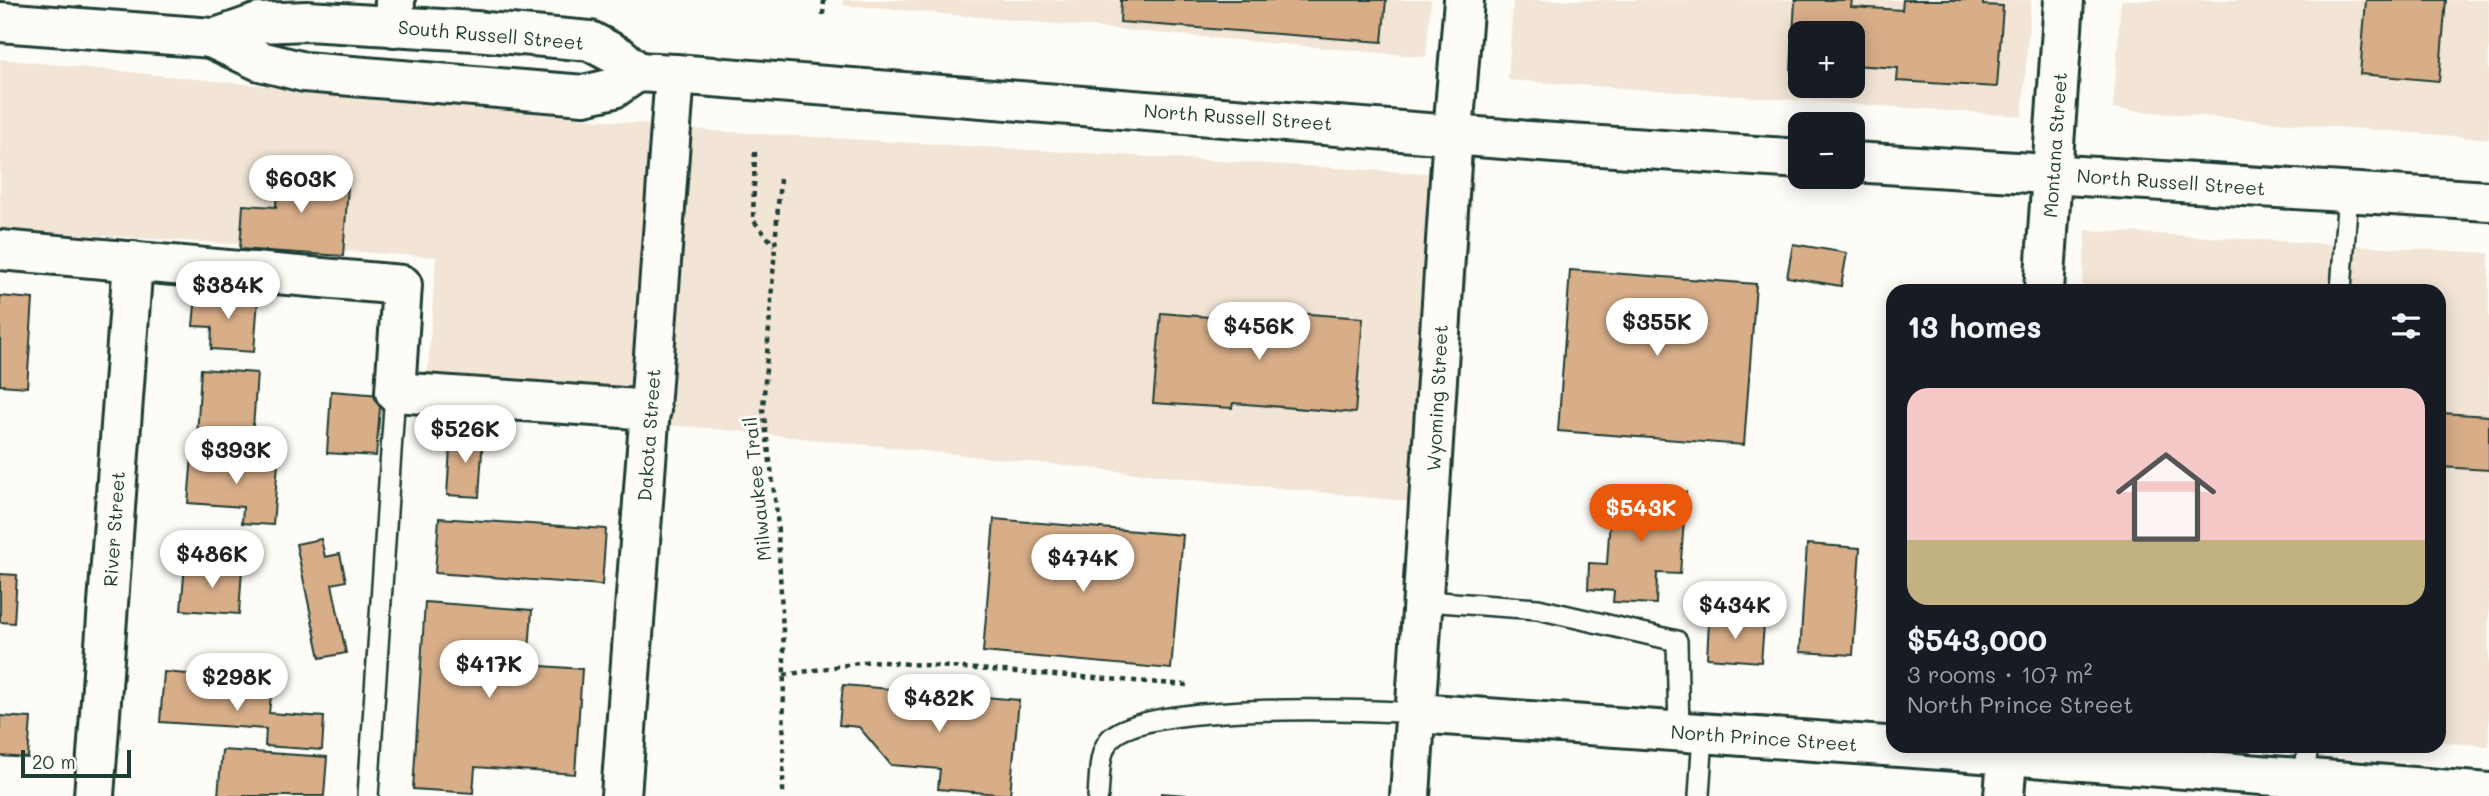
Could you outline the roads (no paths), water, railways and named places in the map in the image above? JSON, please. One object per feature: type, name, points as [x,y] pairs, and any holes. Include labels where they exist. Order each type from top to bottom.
[{"type":"street","name":"Wyoming Street","points":[[1410,796],[1464,0]]},
{"type":"street","name":"Montana Street","points":[[2045,284],[2064,0]]},
{"type":"street","name":"South Russell Street","points":[[0,22],[213,38],[260,61],[304,72],[584,95],[614,88],[637,72],[620,57],[590,41],[394,13],[259,23],[213,38]]},
{"type":"street","points":[[637,72],[675,74]]},
{"type":"street","name":"North Russell Street","points":[[675,74],[1555,143],[1788,158]]},
{"type":"street","name":"Dakota Street","points":[[621,796],[675,74]]},
{"type":"street","name":"North Russell Street","points":[[1865,163],[2489,201]]},
{"type":"street","points":[[0,250],[402,285],[395,392],[651,410]]},
{"type":"street","name":"River Street","points":[[94,796],[133,261]]},
{"type":"street","name":"North Prince Street","points":[[1416,713],[1691,733],[1886,743]]},
{"type":"street","points":[[2004,796],[2008,753]]},
{"type":"street","name":"North Prince Street","points":[[2046,753],[2303,773],[2489,793]]},
{"type":"lane","points":[[2341,284],[2348,193]]},
{"type":"lane","points":[[368,796],[395,392]]},
{"type":"lane","points":[[1425,601],[1538,609],[1677,641],[1699,796]]},
{"type":"lane","points":[[1098,796],[1101,760],[1109,740],[1123,729],[1191,715],[1303,708],[1416,713]]}]
